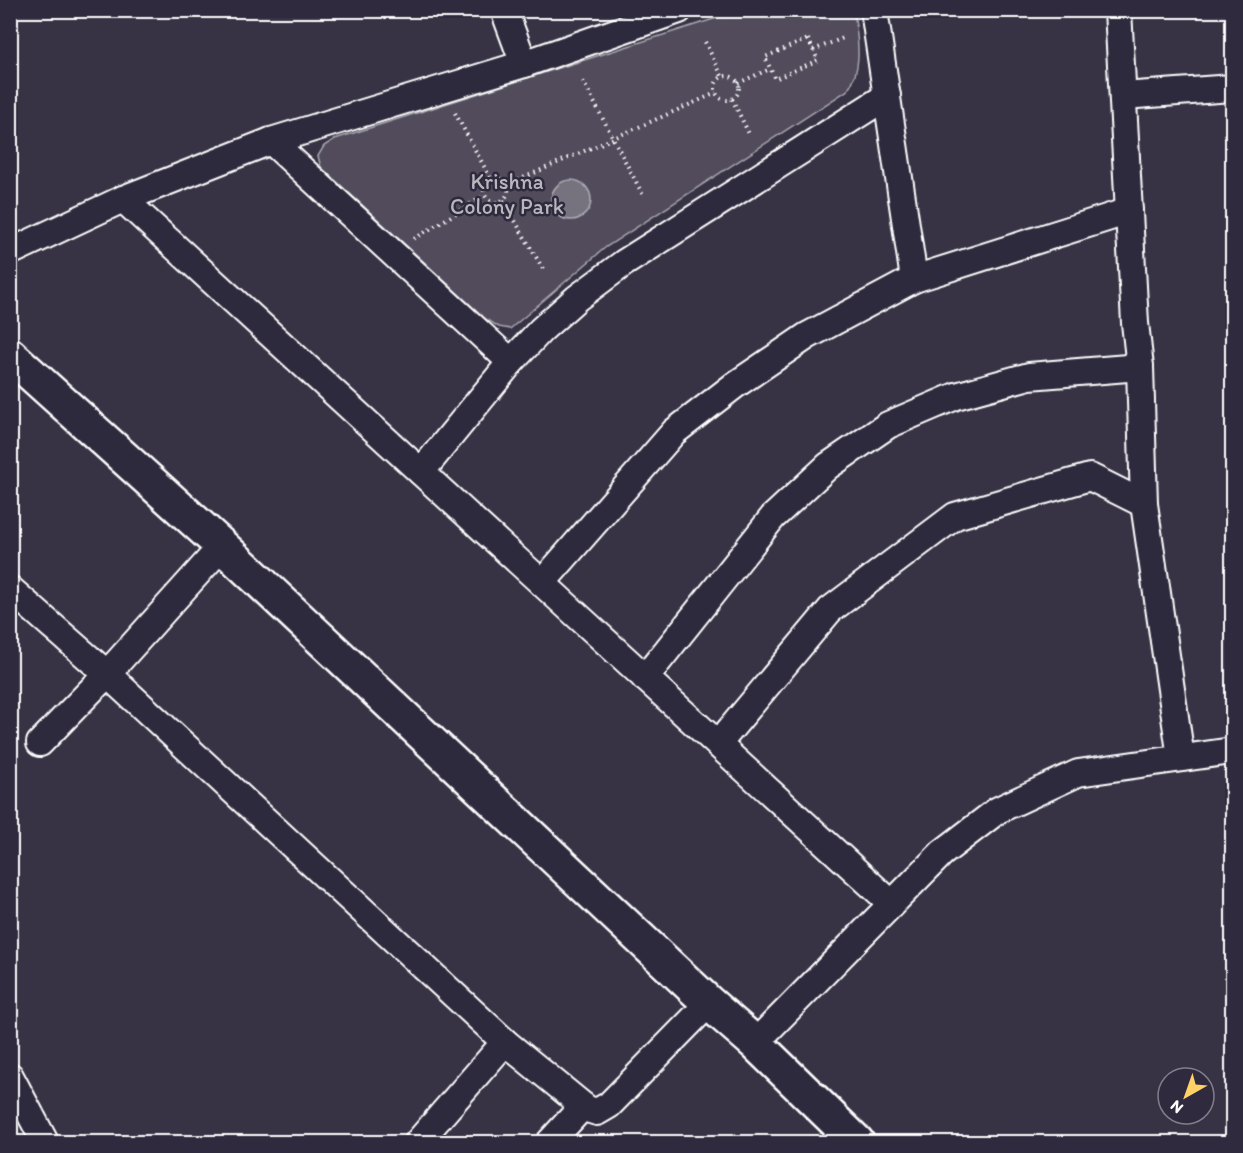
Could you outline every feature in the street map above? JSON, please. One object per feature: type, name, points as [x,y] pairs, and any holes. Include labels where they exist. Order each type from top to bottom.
[{"type":"street","points":[[504,10],[524,64]]},
{"type":"street","points":[[10,252],[123,199],[271,141],[524,64],[678,10]]},
{"type":"street","points":[[874,10],[914,279]]},
{"type":"street","points":[[1118,10],[1140,367],[1144,504],[1181,758]]},
{"type":"street","points":[[1123,96],[1233,88]]},
{"type":"street","points":[[422,472],[511,362],[541,330],[577,298],[624,263],[887,96]]},
{"type":"street","points":[[271,141],[511,362]]},
{"type":"street","points":[[123,199],[891,903]]},
{"type":"street","points":[[542,583],[674,432],[735,385],[807,336],[914,279],[1129,211]]},
{"type":"street","points":[[10,356],[222,546],[709,1004],[755,1043],[855,1142]]},
{"type":"street","points":[[645,678],[773,518],[828,466],[888,425],[956,396],[1029,376],[1140,367]]},
{"type":"street","points":[[718,744],[830,610],[955,516],[1090,477],[1144,504]]},
{"type":"street","points":[[40,743],[107,674],[222,546]]},
{"type":"street","points":[[10,589],[107,674],[505,1042],[583,1106],[597,1112],[609,1105],[709,1004]]},
{"type":"street","points":[[755,1043],[942,853],[998,810],[1078,774],[1233,751]]},
{"type":"street","points":[[418,1143],[505,1042]]},
{"type":"street","points":[[10,1076],[45,1143]]},
{"type":"street","points":[[550,1143],[583,1106]]},
{"type":"path","points":[[813,50],[846,37]]},
{"type":"path","points":[[808,39],[813,50],[818,60],[775,79],[765,57],[808,39]]},
{"type":"path","points":[[705,42],[722,76]]},
{"type":"path","points":[[738,83],[770,69]]},
{"type":"path","points":[[730,75],[738,83],[739,91],[732,99],[722,99],[716,93],[716,82],[722,76],[730,75]]},
{"type":"path","points":[[583,81],[645,197]]},
{"type":"path","points":[[507,185],[716,93]]},
{"type":"path","points":[[732,99],[750,136]]},
{"type":"path","points":[[455,113],[490,179]]},
{"type":"path","points":[[490,179],[501,179],[507,185],[507,193],[503,200],[491,201],[485,195],[485,184],[490,179]]},
{"type":"path","points":[[414,239],[485,195]]},
{"type":"path","points":[[503,200],[543,269]]},
{"type":"green space","name":"Krishna Colony Park","points":[[739,11],[854,11],[858,61],[848,90],[606,247],[510,329],[499,327],[486,319],[321,167],[318,156],[324,146],[335,139]]},
{"type":"shaded area","points":[[571,180],[585,186],[591,200],[585,214],[571,220],[557,214],[551,200],[557,186]]}]
